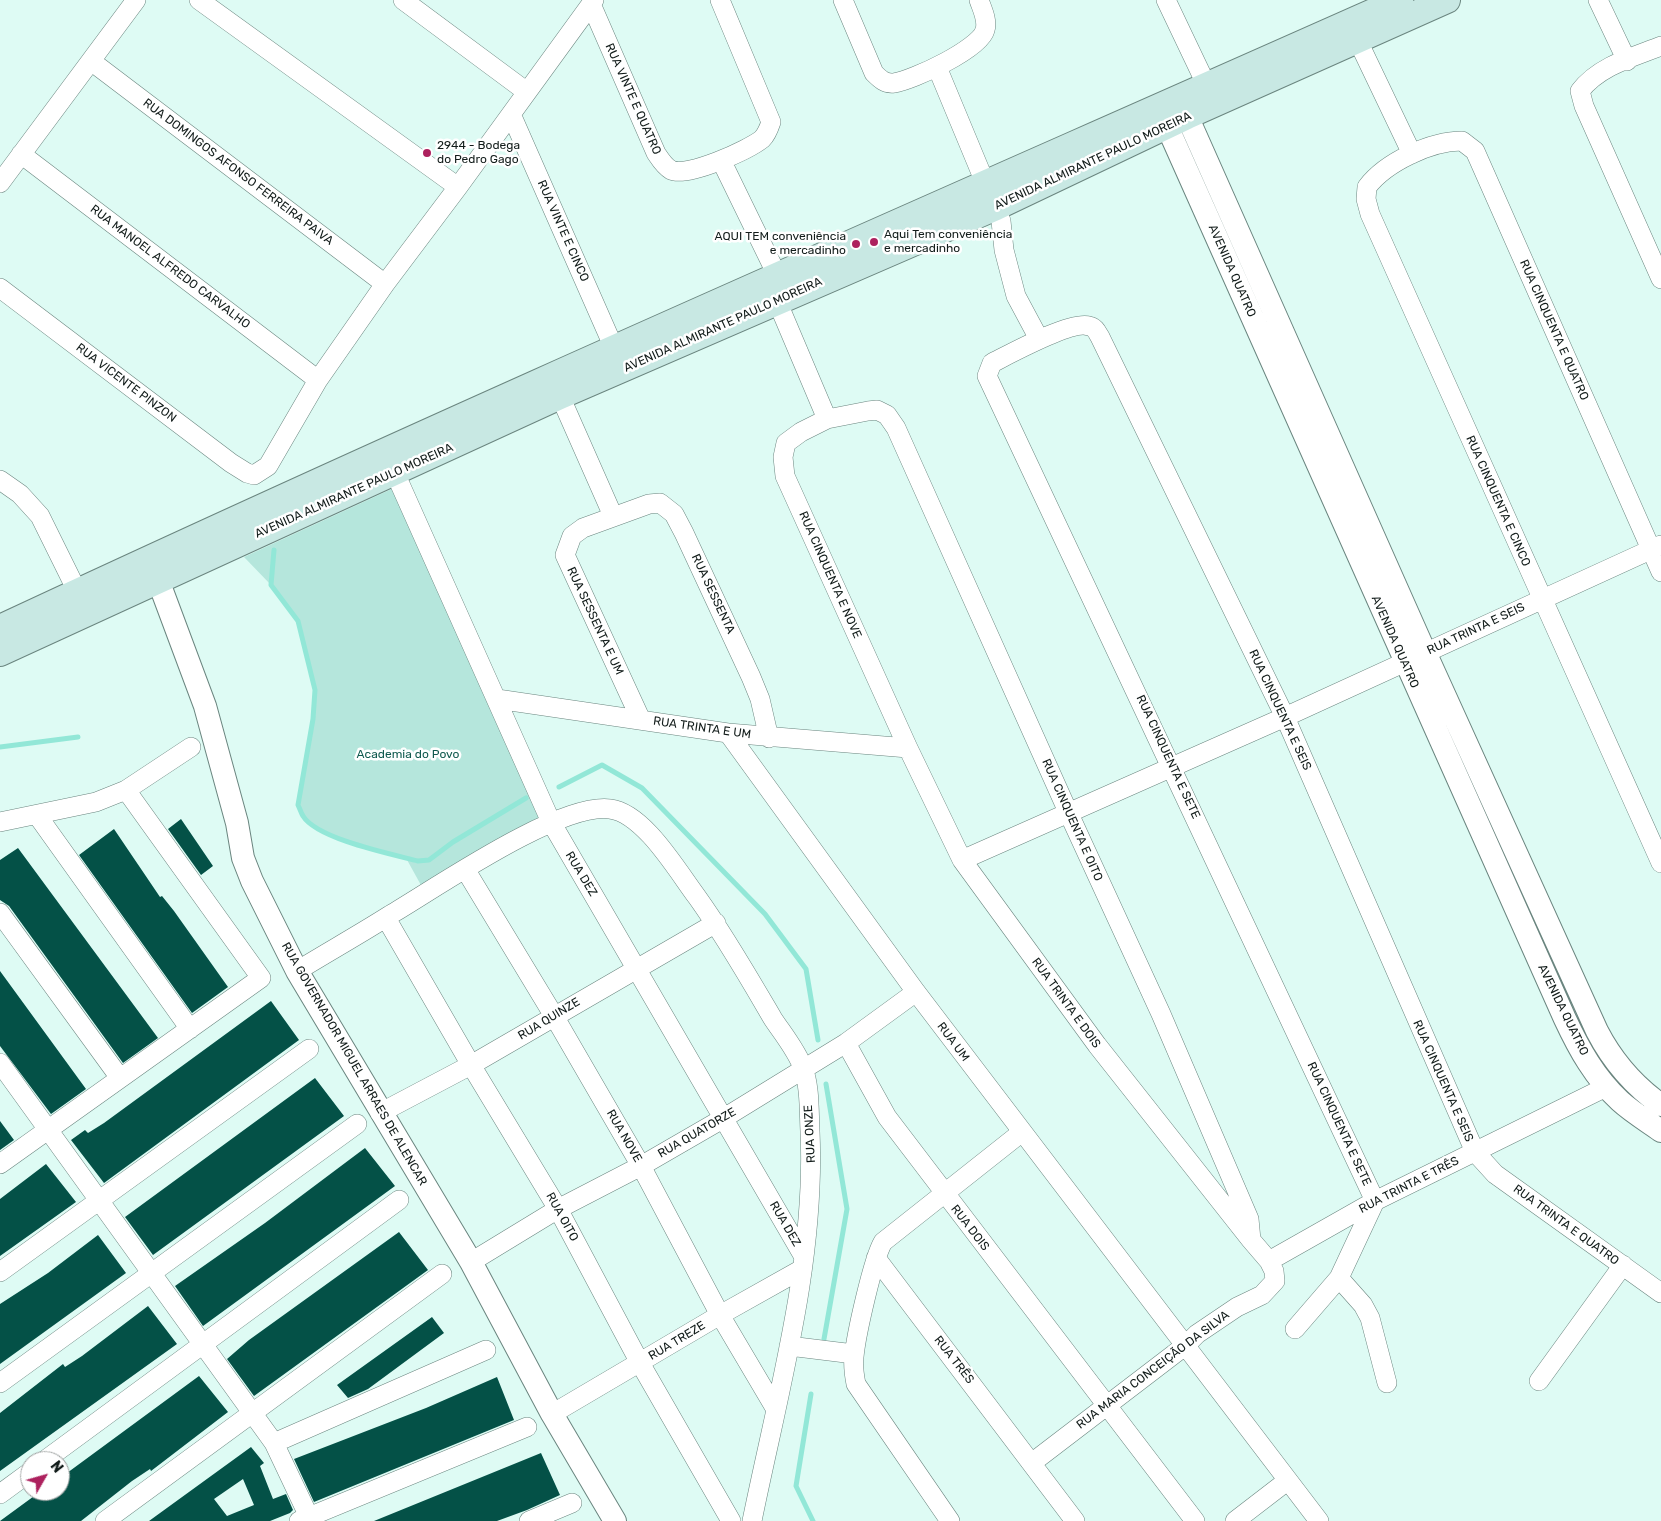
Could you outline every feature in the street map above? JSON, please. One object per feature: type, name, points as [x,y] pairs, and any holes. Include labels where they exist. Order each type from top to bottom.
[{"type":"main road","name":"AVENIDA ALMIRANTE PAULO MOREIRA","points":[[0,653],[82,603],[269,503],[614,348],[996,207],[1177,121],[1447,0]]},
{"type":"main road","name":"AVENIDA ALMIRANTE PAULO MOREIRA","points":[[0,628],[158,580],[560,396],[986,183],[1385,3]]},
{"type":"street","points":[[0,183],[136,0]]},
{"type":"street","points":[[199,0],[458,187]]},
{"type":"street","points":[[403,0],[528,92]]},
{"type":"street","name":"RUA VINTE E QUATRO","points":[[592,2],[662,163],[672,170],[686,171],[721,160],[762,139],[771,122],[720,0]]},
{"type":"street","points":[[843,0],[870,64],[883,81],[893,83],[937,67],[976,43],[985,30],[985,16],[979,0]]},
{"type":"street","points":[[1166,0],[1206,84]]},
{"type":"street","points":[[1598,0],[1627,61]]},
{"type":"street","points":[[269,503],[254,475],[261,472],[273,458],[318,380],[385,284],[528,92],[592,2]]},
{"type":"street","points":[[1357,40],[1412,154]]},
{"type":"street","points":[[1661,46],[1601,71],[1589,79],[1580,91],[1584,106],[1661,279]]},
{"type":"street","name":"RUA DOMINGOS AFONSO FERREIRA PAIVA","points":[[91,61],[385,284]]},
{"type":"street","points":[[937,67],[996,207],[1003,228],[1004,250],[1016,296],[1039,339]]},
{"type":"street","name":"RUA VINTE E CINCO","points":[[511,114],[614,348]]},
{"type":"street","name":"AVENIDA QUATRO","points":[[1177,121],[1425,652],[1606,1049],[1626,1076],[1661,1105]]},
{"type":"street","name":"AVENIDA QUATRO","points":[[1177,121],[1404,662],[1565,1019],[1587,1060],[1606,1087],[1621,1102],[1661,1131]]},
{"type":"street","name":"RUA CINQUENTA E QUATRO","points":[[1412,154],[1456,141],[1469,144],[1475,151],[1656,547],[1661,572]]},
{"type":"street","name":"RUA MANOEL ALFREDO CARVALHO","points":[[22,154],[318,380]]},
{"type":"street","name":"RUA CINQUENTA E CINCO","points":[[1412,154],[1395,163],[1372,180],[1367,187],[1366,199],[1541,598],[1661,863]]},
{"type":"street","points":[[721,160],[777,288],[827,420]]},
{"type":"street","name":"RUA VICENTE PINZON","points":[[0,288],[231,463],[254,475]]},
{"type":"street","name":"RUA CINQUENTA E SEIS","points":[[1039,339],[1082,326],[1089,326],[1096,330],[1285,717],[1475,1152]]},
{"type":"street","name":"RUA CINQUENTA E SETE","points":[[1039,339],[992,363],[987,376],[1375,1200]]},
{"type":"street","points":[[560,396],[613,516]]},
{"type":"street","name":"RUA CINQUENTA E OITO","points":[[827,420],[877,410],[887,415],[896,428],[1068,814],[1161,1014],[1249,1218],[1252,1240],[1269,1261],[1274,1271],[1275,1282]]},
{"type":"street","name":"RUA CINQUENTA E NOVE","points":[[827,420],[786,442],[783,457],[786,476],[908,748]]},
{"type":"street","name":"RUA DEZ","points":[[395,473],[551,822],[724,1118],[803,1263]]},
{"type":"street","points":[[0,480],[20,494],[40,516],[82,603]]},
{"type":"street","name":"RUA SESSENTA","points":[[613,516],[649,504],[660,503],[674,514],[751,677],[760,699],[769,738]]},
{"type":"street","name":"RUA SESSENTA E UM","points":[[613,516],[582,528],[572,536],[565,554],[641,720]]},
{"type":"street","name":"RUA TRINTA E SEIS","points":[[962,860],[1285,717],[1541,598],[1656,547]]},
{"type":"street","name":"RUA GOVERNADOR MIGUEL ARRAES DE ALENCAR","points":[[158,580],[205,706],[237,823],[243,858],[252,881],[297,971],[380,1113],[471,1262],[552,1414],[614,1521]]},
{"type":"street","name":"RUA TRINTA E UM","points":[[497,699],[769,738],[908,748]]},
{"type":"street","name":"RUA UM","points":[[728,733],[916,992],[1319,1521]]},
{"type":"street","points":[[0,822],[89,804],[126,790],[191,748]]},
{"type":"street","name":"RUA TRINTA E DOIS","points":[[908,748],[962,860],[1097,1045],[1252,1240]]},
{"type":"street","points":[[0,1164],[261,978],[261,975],[126,790]]},
{"type":"street","name":"RUA ONZE","points":[[551,822],[589,811],[611,809],[630,818],[646,831],[716,923],[803,1068],[809,1110],[812,1162],[803,1263],[789,1346],[752,1521]]},
{"type":"street","points":[[37,815],[190,1029]]},
{"type":"street","points":[[297,971],[465,869],[551,822]]},
{"type":"street","name":"RUA NOVE","points":[[465,869],[554,1016],[641,1166],[720,1315],[775,1408]]},
{"type":"street","points":[[0,913],[120,1078]]},
{"type":"street","name":"RUA OITO","points":[[386,918],[471,1065],[558,1209],[640,1363],[731,1521]]},
{"type":"street","name":"RUA QUINZE","points":[[380,1113],[471,1065],[637,967],[716,923]]},
{"type":"street","name":"RUA QUATORZE","points":[[471,1262],[558,1209],[641,1166],[724,1118],[846,1043],[916,992]]},
{"type":"street","name":"RUA DOIS","points":[[846,1043],[882,1110],[943,1193],[1195,1521]]},
{"type":"street","points":[[0,1272],[100,1202],[309,1049]]},
{"type":"street","points":[[0,1063],[274,1443],[307,1520],[527,1427]]},
{"type":"street","name":"RUA TRINTA E TRÊS","points":[[1269,1261],[1375,1200],[1606,1087]]},
{"type":"street","points":[[0,1383],[357,1124]]},
{"type":"street","points":[[950,1521],[856,1384],[854,1363],[876,1258],[889,1236],[1022,1132]]},
{"type":"street","name":"RUA TRINTA E QUATRO","points":[[1475,1152],[1495,1174],[1661,1293]]},
{"type":"street","points":[[58,1451],[399,1200]]},
{"type":"street","points":[[1295,1329],[1339,1278],[1375,1200]]},
{"type":"street","name":"RUA TRÊS","points":[[876,1258],[1033,1462],[1075,1521]]},
{"type":"street","name":"RUA TREZE","points":[[552,1414],[720,1315],[803,1263]]},
{"type":"street","points":[[1539,1381],[1623,1265]]},
{"type":"street","points":[[105,1521],[442,1274]]},
{"type":"street","points":[[1339,1278],[1363,1305],[1370,1318],[1387,1383]]},
{"type":"street","name":"RUA MARIA CONCEIÇÃO DA SILVA","points":[[1033,1462],[1186,1345],[1197,1334],[1237,1306],[1262,1295],[1275,1282]]},
{"type":"street","points":[[789,1346],[854,1363]]},
{"type":"street","points":[[274,1443],[486,1350]]},
{"type":"street","points":[[0,1494],[20,1479]]},
{"type":"street","points":[[1235,1521],[1287,1481]]},
{"type":"street","points":[[529,1521],[572,1502]]},
{"type":"green space","name":"Academia do Povo","points":[[396,487],[545,818],[422,887],[406,858],[329,835],[305,817],[298,805],[313,719],[315,690],[310,664],[298,620],[271,585],[244,557]]},
{"type":"building","points":[[181,819],[213,866],[201,875],[168,829]]},
{"type":"building","points":[[114,829],[160,897],[162,896],[174,911],[228,987],[192,1013],[79,855]]},
{"type":"building","points":[[18,848],[158,1038],[123,1063],[9,906],[0,900],[0,860]]},
{"type":"building","points":[[0,971],[86,1089],[51,1114],[0,1046]]},
{"type":"building","points":[[271,1001],[299,1040],[104,1183],[71,1140],[85,1130],[88,1133],[104,1123]]},
{"type":"building","points":[[315,1078],[344,1116],[153,1255],[125,1217]]},
{"type":"building","points":[[0,1121],[14,1140],[0,1150]]},
{"type":"building","points":[[365,1148],[395,1186],[203,1326],[175,1286],[265,1223]]},
{"type":"building","points":[[46,1164],[76,1202],[0,1256],[0,1199]]},
{"type":"building","points":[[399,1232],[428,1270],[254,1396],[227,1359],[249,1340]]},
{"type":"building","points":[[98,1235],[126,1273],[0,1364],[0,1304],[48,1273]]},
{"type":"building","points":[[148,1306],[177,1344],[28,1451],[20,1451],[20,1457],[0,1471],[0,1413],[63,1364],[65,1367]]},
{"type":"building","points":[[432,1317],[444,1333],[368,1389],[348,1398],[337,1385]]},
{"type":"building","points":[[199,1376],[228,1412],[151,1471],[150,1469],[132,1481],[81,1521],[0,1521],[27,1501],[70,1501],[70,1471]]},
{"type":"building","points":[[497,1377],[514,1420],[314,1502],[294,1459],[426,1408]]},
{"type":"building","points":[[251,1447],[264,1463],[260,1466],[273,1499],[286,1494],[293,1510],[270,1521],[149,1521]],"holes":[[[243,1479],[254,1505],[227,1516],[214,1499]]]},
{"type":"building","points":[[541,1453],[560,1495],[527,1510],[497,1521],[374,1521]]},
{"type":"waterway","points":[[274,550],[271,585],[298,621],[315,690],[313,719],[298,805],[303,816],[311,824],[323,832],[373,850],[418,861],[429,860],[453,842],[526,798]]},
{"type":"waterway","points":[[0,747],[78,737]]},
{"type":"waterway","points":[[559,787],[602,765],[642,788],[765,914],[806,969],[818,1040]]},
{"type":"waterway","points":[[824,1339],[847,1209],[826,1084]]},
{"type":"waterway","points":[[811,1394],[796,1486],[813,1521]]},
{"type":"place","name":"2944 - Bodega do Pedro Gago","points":[[427,153]]},
{"type":"place","name":"Aqui Tem conveniência e mercadinho","points":[[874,242]]},
{"type":"place","name":"AQUI TEM conveniência e mercadinho","points":[[856,244]]}]
